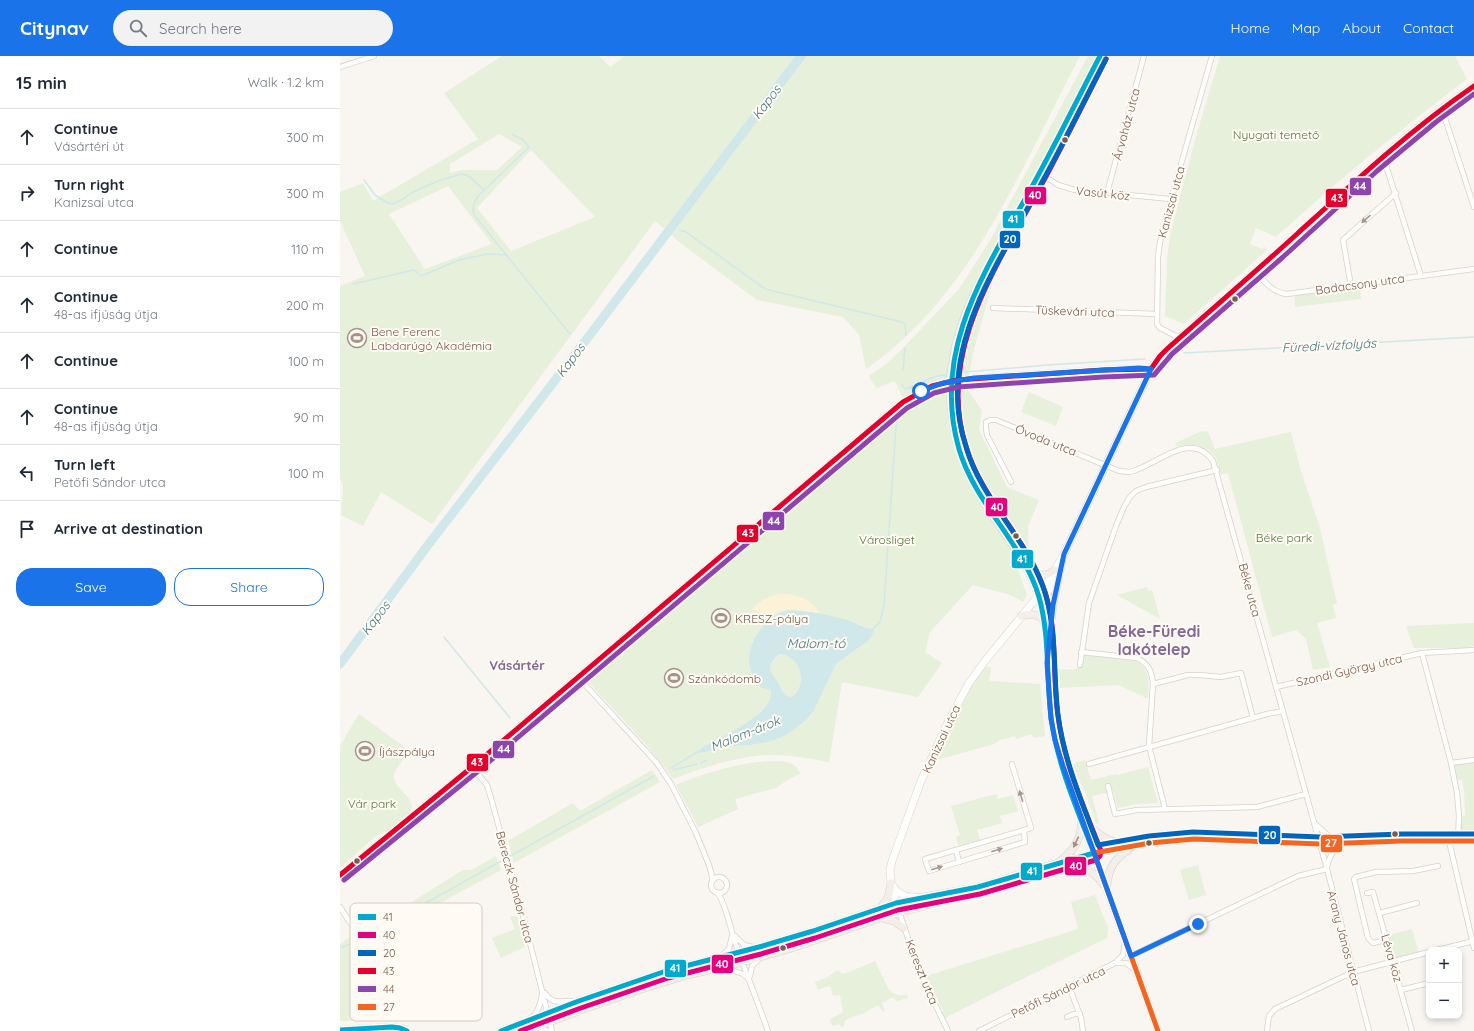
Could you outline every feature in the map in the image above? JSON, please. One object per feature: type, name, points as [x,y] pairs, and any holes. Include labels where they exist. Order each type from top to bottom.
[{"type":"main road","points":[[1100,56],[965,314],[956,343],[950,378],[952,408],[958,445],[968,471],[989,509],[1024,564],[1038,595],[1044,621],[1051,719],[1055,740],[1080,816],[1158,1031]]},
{"type":"main road","points":[[1024,564],[1037,574],[1046,575],[1054,570]]},
{"type":"main road","points":[[1047,663],[1052,611],[1059,576]]},
{"type":"main road","points":[[1021,616],[1032,614],[1037,615],[1044,621]]},
{"type":"main road","points":[[1080,816],[1100,836],[1116,843],[1135,845]]},
{"type":"main road","points":[[1057,862],[1070,853],[1076,843],[1081,826],[1080,816]]},
{"type":"main road","points":[[501,1031],[576,1002],[666,971],[739,953],[813,931],[896,903],[978,887],[1057,862],[1094,853],[1135,845],[1194,839],[1320,844],[1458,840],[1474,841]]},
{"type":"main road","points":[[1106,889],[1108,876],[1115,861],[1120,855],[1135,845]]},
{"type":"main road","points":[[1057,862],[1087,869],[1097,877],[1106,889]]},
{"type":"main road","points":[[878,909],[888,898],[891,883]]},
{"type":"main road","points":[[526,1031],[648,987],[688,975],[763,957],[899,912],[958,897],[978,887]]},
{"type":"main road","points":[[880,918],[894,920],[904,928]]},
{"type":"street","points":[[340,67],[374,56]]},
{"type":"street","name":"Árvaház utca","points":[[1107,193],[1144,56]]},
{"type":"street","name":"Kanizsai utca","points":[[1180,338],[1160,328],[1157,324],[1158,257],[1163,227],[1212,56]]},
{"type":"street","name":"Kanizsai utca","points":[[896,903],[891,883],[890,870],[892,860],[931,757],[948,722],[976,673],[1038,595],[1064,554],[1151,369],[1160,356],[1316,218],[1383,156],[1442,109],[1474,86]]},
{"type":"street","points":[[1442,109],[1474,207]]},
{"type":"street","points":[[1383,156],[1396,193],[1421,276]]},
{"type":"street","name":"Vasút köz","points":[[1040,173],[1066,189],[1171,199]]},
{"type":"street","points":[[1351,286],[1343,240],[1396,193]]},
{"type":"street","name":"Badacsony utca","points":[[1254,272],[1273,290],[1280,294],[1287,294],[1474,269]]},
{"type":"street","name":"Tüskevári utca","points":[[993,308],[1157,314]]},
{"type":"street","points":[[340,875],[472,767],[903,402],[921,391],[943,383],[974,378],[1151,369]]},
{"type":"street","name":"Óvoda utca","points":[[1011,482],[988,435],[986,422],[991,420],[996,420],[1105,464]]},
{"type":"street","name":"Béke utca","points":[[1105,464],[1119,471],[1130,472],[1145,467],[1176,451],[1186,448],[1202,450],[1214,461],[1320,844]]},
{"type":"street","points":[[1080,665],[1089,603],[1116,526],[1130,497],[1136,491],[1146,487],[1217,470]]},
{"type":"street","name":"Kanizsai utca","points":[[1038,595],[1050,591],[1059,576],[1064,554]]},
{"type":"street","name":"Szondi György utca","points":[[1276,687],[1422,653],[1474,650]]},
{"type":"street","points":[[1081,652],[1137,658],[1147,665],[1153,684],[1149,746],[1165,809]]},
{"type":"street","points":[[1422,653],[1458,793],[1458,840]]},
{"type":"street","points":[[1153,684],[1188,675],[1221,677],[1241,673],[1253,718]]},
{"type":"street","points":[[578,677],[656,762],[671,784],[682,805],[716,879]]},
{"type":"street","points":[[1089,764],[1149,746],[1283,711]]},
{"type":"street","points":[[1451,764],[1474,760]]},
{"type":"street","points":[[1012,764],[1031,828],[926,859],[929,871],[1025,842],[1024,831]]},
{"type":"street","name":"Bereczk Sándor utca","points":[[472,767],[486,785],[492,798],[543,990],[552,1031]]},
{"type":"street","points":[[1108,786],[1115,814],[1137,810],[1257,807],[1306,794]]},
{"type":"street","points":[[1131,956],[1298,876],[1326,869],[1329,856],[1335,849],[1343,844],[1332,838],[1314,823]]},
{"type":"street","points":[[1448,841],[1474,948]]},
{"type":"street","name":"Arany János utca","points":[[1320,844],[1369,1031]]},
{"type":"street","points":[[956,850],[959,862]]},
{"type":"street","points":[[1387,940],[1373,943],[1368,938],[1354,879],[1356,877],[1376,872],[1413,871],[1438,866]]},
{"type":"street","points":[[724,904],[723,892],[726,887],[726,883],[722,878],[716,879],[712,883],[712,888],[718,893],[724,904],[739,953],[768,1031]]},
{"type":"street","points":[[891,883],[896,891],[902,895],[918,898]]},
{"type":"street","points":[[718,893],[723,892]]},
{"type":"street","name":"Léva köz","points":[[1367,893],[1373,892],[1380,913],[1412,1031]]},
{"type":"street","name":"Kereszt utca","points":[[896,903],[923,980],[948,1031]]},
{"type":"street","points":[[1380,913],[1417,903]]},
{"type":"street","points":[[340,908],[350,924]]},
{"type":"street","points":[[733,933],[744,945],[759,947]]},
{"type":"street","points":[[718,958],[729,949],[733,933]]},
{"type":"street","points":[[1115,963],[1123,955],[1125,941]]},
{"type":"street","points":[[1448,947],[1473,941]]},
{"type":"street","points":[[1267,1031],[1269,1016],[1275,1010],[1353,972],[1393,960],[1426,953]]},
{"type":"street","points":[[750,980],[752,966],[763,957]]},
{"type":"street","points":[[1115,963],[1130,965],[1137,972]]},
{"type":"street","name":"Petőfi Sándor utca","points":[[979,1031],[1115,963]]},
{"type":"street","points":[[721,967],[742,974],[750,980]]},
{"type":"street","points":[[1401,990],[1426,984]]},
{"type":"street","points":[[1069,986],[1080,1014],[1083,1031]]},
{"type":"street","points":[[543,990],[549,999],[554,1002],[576,1002]]},
{"type":"street","points":[[530,1019],[537,1012],[541,1003],[543,990]]},
{"type":"street","points":[[1067,1017],[1074,1014],[1080,1014]]},
{"type":"street","points":[[340,1030],[392,1027],[405,1030]]},
{"type":"street","points":[[535,1028],[548,1031]]},
{"type":"green space","points":[[502,56],[599,56],[610,67],[625,56],[1080,56],[1015,184],[965,267],[936,304],[903,339],[866,369],[859,335],[843,317],[757,300],[683,245],[655,221],[432,524],[381,492],[363,526],[341,515],[343,485],[340,478],[340,286],[365,276],[340,221],[340,192],[363,183],[373,201],[478,139],[444,93]],"holes":[[[499,134],[522,147],[497,170],[461,170],[450,173],[450,164]],[[531,150],[595,217],[511,251],[477,208]],[[448,186],[492,244],[425,269],[389,214]]]},
{"type":"green space","name":"Városliget","points":[[1088,56],[1106,56],[1000,256],[973,353],[967,388],[982,411],[979,430],[1007,487],[1039,500],[1028,527],[1029,556],[1018,570],[1027,595],[1023,602],[1010,595],[973,585],[930,632],[925,652],[942,663],[918,697],[842,682],[829,762],[784,756],[765,755],[745,757],[703,768],[673,779],[641,739],[584,677],[906,405],[895,381],[876,388],[869,376],[886,364],[903,348],[959,289],[989,242]],"holes":[[[805,612],[853,622],[868,629],[868,641],[836,664],[814,710],[749,745],[722,747],[701,753],[701,748],[731,733],[759,714],[772,697],[770,690],[761,686],[755,679],[749,663],[752,644],[762,628]]]},
{"type":"green space","name":"Nyugati temető","points":[[1220,56],[1455,56],[1467,79],[1370,156],[1276,237],[1256,228],[1250,244],[1262,249],[1265,247],[1267,250],[1184,324],[1165,316],[1167,259],[1171,231],[1197,133]]},
{"type":"green space","points":[[1359,285],[1361,299],[1295,307],[1294,293]]},
{"type":"green space","points":[[1029,392],[1063,407],[1056,426],[1021,412]]},
{"type":"green space","name":"Béke park","points":[[1202,431],[1208,432],[1215,449],[1291,432],[1300,468],[1320,528],[1337,604],[1333,605],[1336,618],[1317,623],[1330,667],[1313,670],[1306,639],[1296,630],[1272,637],[1228,473],[1220,475],[1215,457],[1203,447],[1193,445],[1177,446],[1175,443]]},
{"type":"green space","points":[[1147,587],[1148,591],[1152,590],[1160,619],[1117,595]]},
{"type":"green space","points":[[1474,623],[1474,646],[1460,648],[1414,648],[1406,626]]},
{"type":"green space","points":[[782,654],[792,659],[798,667],[801,675],[798,691],[789,697],[782,691],[770,668],[771,663]]},
{"type":"green space","points":[[1084,655],[1135,661],[1140,664],[1144,668],[1148,677],[1148,699],[1119,685],[1059,688],[1058,669],[1073,670],[1082,666]]},
{"type":"green space","points":[[985,667],[991,667],[989,681],[1040,684],[1045,736],[1034,738],[1032,734],[1016,739],[1015,736],[1000,740],[994,744],[933,761],[972,684]]},
{"type":"green space","name":"Vár park","points":[[359,714],[410,751],[395,772],[394,780],[411,801],[412,806],[411,811],[389,830],[375,837],[340,868],[340,746]]},
{"type":"green space","points":[[1085,760],[1091,780],[1148,767],[1158,803],[1136,804],[1118,808],[1113,791],[1092,796],[1099,823],[1096,824],[1086,795],[1072,764]]},
{"type":"green space","points":[[1474,760],[1474,841],[1458,841],[1459,816],[1465,816],[1464,790],[1462,779],[1455,781],[1451,764]]},
{"type":"green space","points":[[776,761],[788,763],[794,765],[800,774],[789,779],[776,788],[735,799],[738,809],[698,827],[676,785],[715,771],[757,762]]},
{"type":"green space","points":[[652,770],[660,782],[514,863],[508,841],[573,803],[580,811]]},
{"type":"green space","points":[[996,794],[998,799],[1013,795],[1018,811],[1000,816],[1002,823],[977,830],[980,840],[961,846],[958,845],[956,837],[960,835],[951,806]]},
{"type":"green space","points":[[496,856],[501,870],[440,903],[411,903],[463,870],[472,870]]},
{"type":"green space","points":[[1198,865],[1206,895],[1189,900],[1180,870]]},
{"type":"green space","points":[[1095,895],[1108,928],[1107,938],[943,1018],[940,1013],[943,1011],[926,976],[1078,929],[1071,902]]},
{"type":"green space","points":[[517,916],[525,947],[501,958],[492,938],[515,929],[510,917]]},
{"type":"green space","points":[[1412,929],[1419,954],[1393,960],[1385,936]]},
{"type":"green space","points":[[350,938],[350,1021],[340,1021],[340,944]]},
{"type":"green space","points":[[875,961],[889,990],[898,995],[907,994],[908,998],[896,1001],[893,997],[882,1003],[885,1011],[883,1012],[878,1005],[864,1013],[845,1020],[844,1026],[841,1027],[839,1024],[832,1026],[830,1019],[843,1012],[840,995],[833,996],[829,986],[818,990],[815,982],[826,978],[838,970],[842,974]]},
{"type":"sand","points":[[776,594],[789,594],[801,597],[811,603],[820,613],[789,609],[769,617],[751,609],[764,599]]},
{"type":"water","name":"Malom-tó","points":[[785,611],[810,612],[850,621],[874,629],[872,636],[868,641],[836,664],[814,710],[806,720],[794,730],[780,738],[767,742],[722,747],[701,753],[699,752],[701,748],[732,732],[756,716],[765,707],[770,698],[770,690],[761,687],[754,678],[749,665],[749,655],[756,636],[769,621]],"holes":[[[782,654],[792,659],[798,667],[801,675],[798,691],[789,697],[782,690],[772,673],[770,666],[778,655]]]},
{"type":"waterway","name":"Kapos","points":[[340,664],[428,545],[580,348],[801,56]]},
{"type":"waterway","points":[[512,134],[522,139],[529,147],[478,196],[473,205],[473,212],[570,334]]},
{"type":"waterway","points":[[364,180],[375,195],[388,203],[393,204],[411,193],[438,181],[461,174],[469,176],[484,190]]},
{"type":"waterway","points":[[679,230],[686,232],[765,289],[902,322],[905,324],[906,335]]},
{"type":"waterway","points":[[353,284],[414,270],[421,276],[459,260],[488,254],[507,255]]},
{"type":"waterway","name":"Füredi-vízfolyás","points":[[1184,353],[1474,337]]},
{"type":"waterway","name":"Kapos","points":[[577,345],[580,348]]},
{"type":"waterway","points":[[903,370],[905,348]]},
{"type":"waterway","name":"Füredi-vízfolyás","points":[[1163,360],[1173,357]]},
{"type":"waterway","name":"Füredi-vízfolyás","points":[[953,373],[1145,359]]},
{"type":"waterway","name":"Füredi-vízfolyás","points":[[910,389],[933,377],[949,374]]},
{"type":"waterway","name":"Malom-árok","points":[[902,384],[906,389],[912,386],[913,387]]},
{"type":"waterway","name":"Malom-árok","points":[[872,630],[880,622],[884,605],[896,426],[899,412]]},
{"type":"waterway","points":[[444,637],[510,718]]},
{"type":"waterway","name":"Malom-árok","points":[[671,768],[699,751]]},
{"type":"waterway","points":[[701,763],[707,760]]},
{"type":"waterway","points":[[673,767],[674,770],[697,764]]},
{"type":"waterway","name":"Malom-árok","points":[[426,903],[654,776]]},
{"type":"waterway","name":"Malom-árok","points":[[340,948],[350,944]]},
{"type":"transit line","name":"41","points":[[501,1031],[576,1002],[666,971],[759,947],[813,931],[896,903],[978,887],[1094,853],[1068,786],[1054,735],[1051,717],[1045,627],[1039,597],[1032,577],[1022,559],[987,506],[966,469],[959,449],[952,412],[952,377],[958,343],[968,310],[982,277],[1043,167],[1100,56]]},
{"type":"transit line","name":"40","points":[[520,1031],[668,978],[761,954],[815,938],[898,910],[980,894],[1096,860],[1100,856],[1101,851],[1075,785],[1061,733],[1056,701],[1052,622],[1045,592],[1028,555],[984,487],[967,450],[959,414],[959,378],[965,344],[976,310],[991,276],[1051,167],[1106,59]]},
{"type":"transit line","name":"20","points":[[1106,59],[1066,138],[989,278],[969,328],[962,353],[957,388],[960,422],[973,466],[994,504],[1029,557],[1039,576],[1046,596],[1052,626],[1056,700],[1061,732],[1074,781],[1098,845],[1149,836],[1193,832],[1320,837],[1402,834],[1474,834]]},
{"type":"transit line","name":"43","points":[[340,875],[472,767],[903,402],[932,386],[957,380],[1103,370],[1151,369],[1167,349],[1361,176],[1427,120],[1474,86]]},
{"type":"transit line","name":"44","points":[[344,880],[477,772],[907,408],[934,393],[958,387],[1154,375],[1172,354],[1283,257],[1377,171],[1436,122],[1474,94]]},
{"type":"transit line","name":"27","points":[[1158,1031],[1094,853],[1150,843],[1194,839],[1320,844],[1402,841],[1474,841]]},
{"type":"transit line","name":"41","points":[[340,1030],[392,1027],[407,1031]]},
{"type":"place","name":"Bene Ferenc Labdarúgó Akadémia","points":[[357,338]]},
{"type":"place","name":"KRESZ-pálya","points":[[721,618]]},
{"type":"place","name":"Szánkódomb","points":[[674,678]]},
{"type":"place","name":"Íjászpálya","points":[[365,751]]},
{"type":"district","name":"Béke-Füredi lakótelep","points":[[1154,640]]},
{"type":"district","name":"Vásártér","points":[[517,665]]},
{"type":"route","points":[[921,391],[943,383],[974,378],[1139,368],[1151,369],[1064,554],[1053,605],[1049,641],[1047,663],[1049,698],[1055,740],[1063,766],[1131,956],[1198,924]]}]
